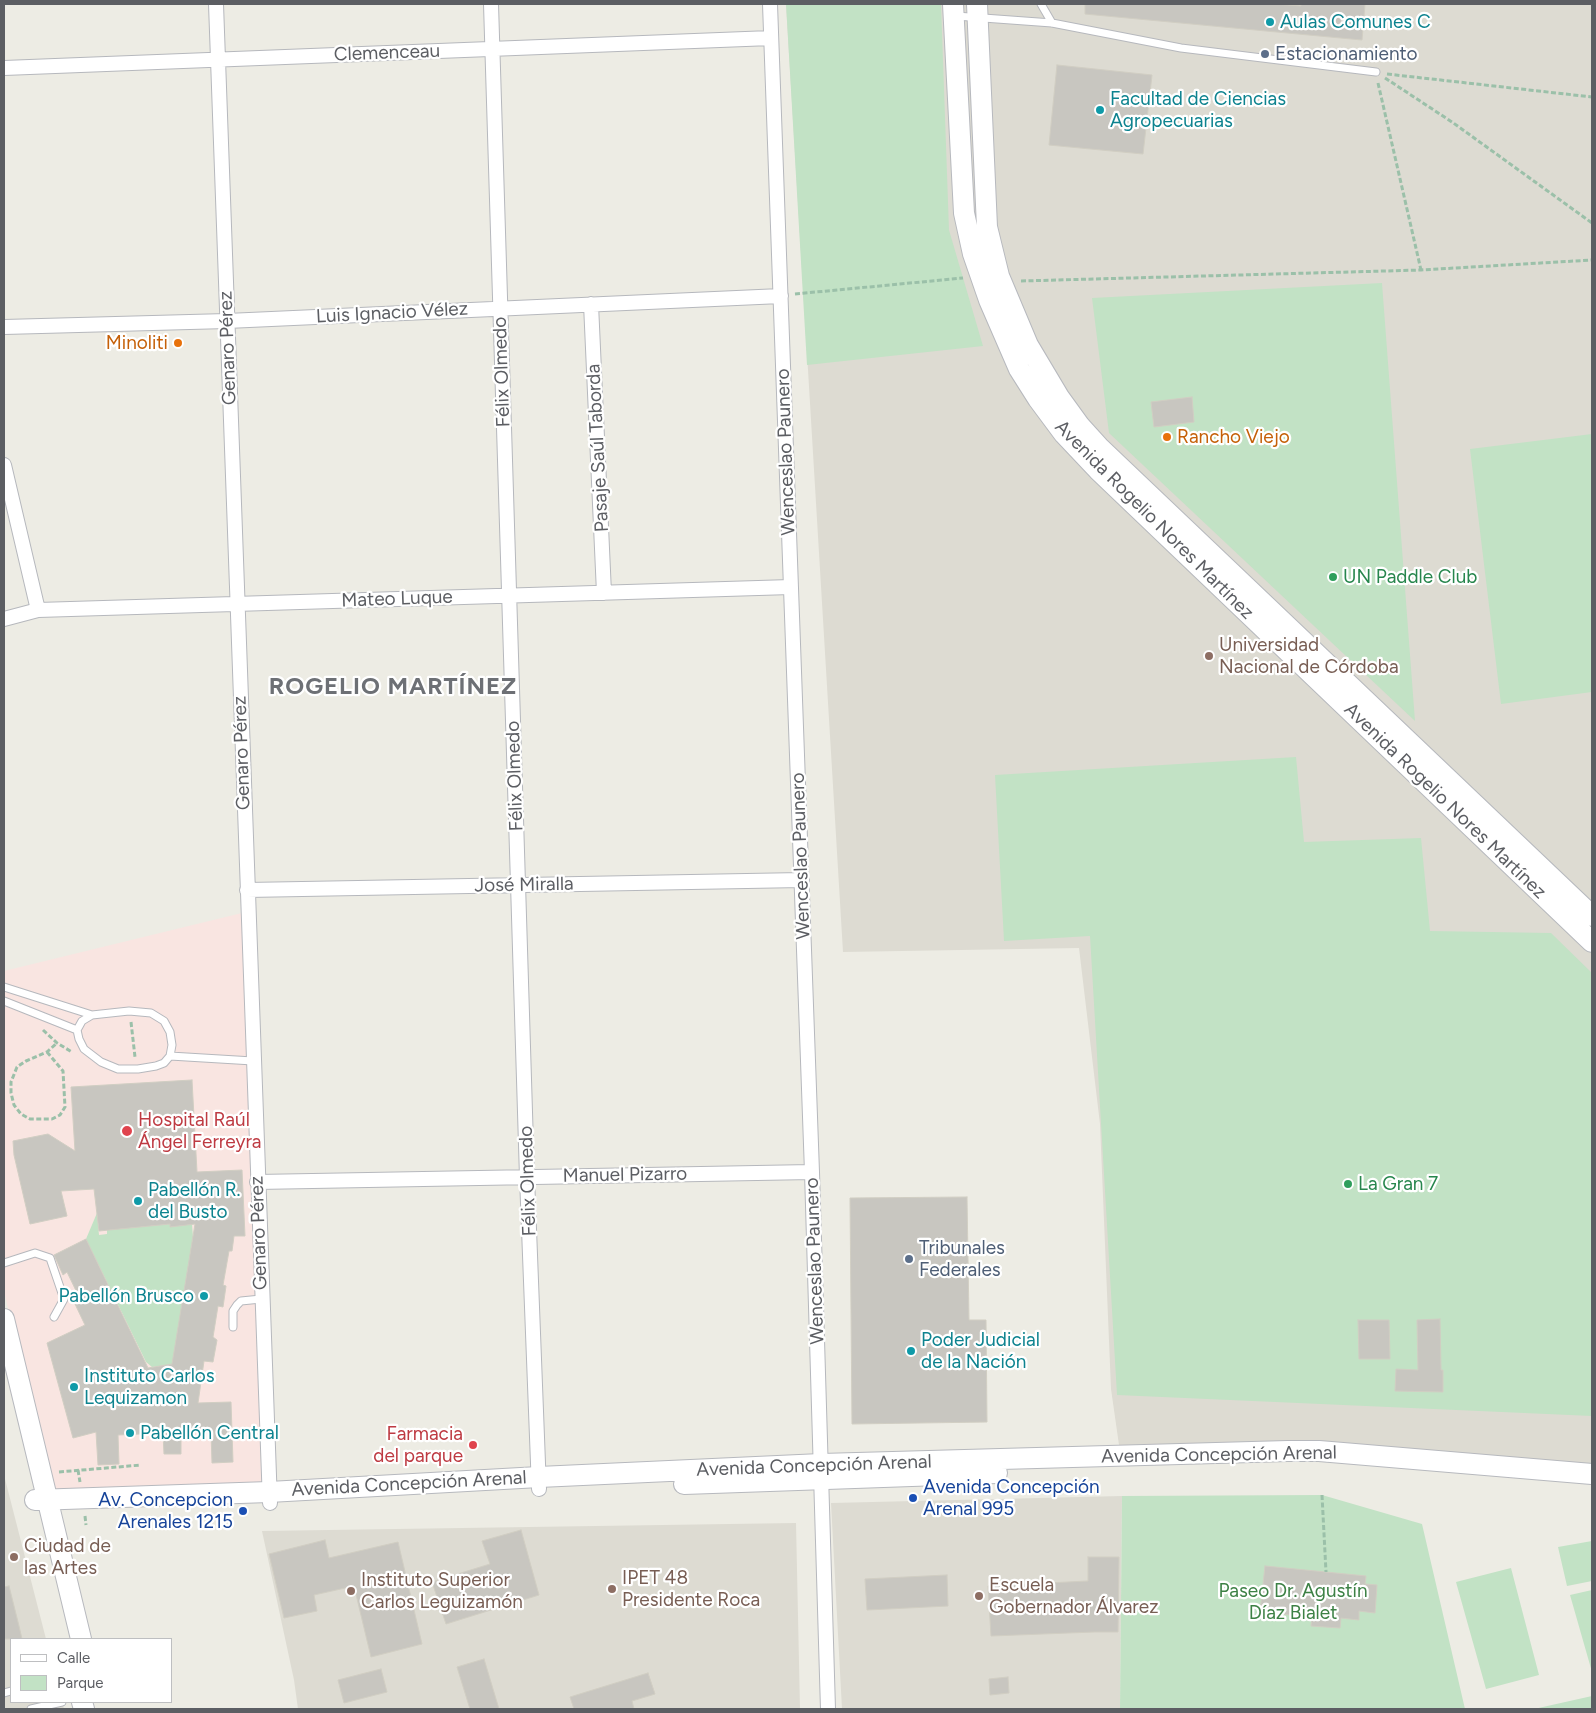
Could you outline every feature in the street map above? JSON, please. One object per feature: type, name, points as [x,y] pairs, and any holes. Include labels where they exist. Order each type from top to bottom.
[{"type":"main road","name":"Avenida Rogelio Nores Martínez","points":[[953,10],[964,213],[990,276],[1042,371],[1080,426],[1099,447],[1592,916]]},
{"type":"main road","name":"Avenida Rogelio Nores Martínez","points":[[978,10],[990,276],[999,324],[1019,369],[1038,399],[1064,434],[1112,483],[1592,942]]},
{"type":"main road","points":[[4,1319],[41,1473],[43,1505],[68,1638]]},
{"type":"main road","points":[[4,1367],[82,1638]]},
{"type":"main road","name":"Avenida Concepción Arenal","points":[[43,1505],[269,1497],[539,1483],[1288,1451],[1337,1453],[1592,1474]]},
{"type":"main road","name":"Avenida Concepción Arenal","points":[[821,1472],[1280,1462],[1336,1464],[1592,1487]]},
{"type":"street","name":"Genaro Pérez","points":[[216,4],[252,1061],[269,1497]]},
{"type":"street","name":"Félix Olmedo","points":[[491,4],[527,1177],[539,1483]]},
{"type":"street","name":"Wenceslao Paunero","points":[[770,4],[812,1172],[828,1709]]},
{"type":"street","name":"Clemenceau","points":[[4,68],[771,38]]},
{"type":"street","name":"Luis Ignacio Vélez","points":[[4,327],[227,321],[781,296]]},
{"type":"street","name":"Pasaje Saúl Taborda","points":[[591,304],[604,592]]},
{"type":"street","points":[[4,465],[38,610]]},
{"type":"street","name":"Mateo Luque","points":[[4,619],[38,610],[791,587]]},
{"type":"street","name":"José Miralla","points":[[247,890],[802,880]]},
{"type":"street","name":"Manuel Pizarro","points":[[257,1182],[812,1172]]},
{"type":"lane","points":[[1041,4],[1052,23]]},
{"type":"lane","points":[[953,10],[978,10],[1181,48],[1376,72]]},
{"type":"lane","points":[[4,987],[92,1015],[129,1011],[151,1014],[164,1022],[170,1032],[172,1045],[170,1056],[164,1063],[138,1069],[118,1068],[101,1062],[84,1049],[77,1030],[82,1021],[92,1015]]},
{"type":"lane","points":[[4,1000],[77,1030]]},
{"type":"lane","points":[[170,1056],[252,1061]]},
{"type":"lane","points":[[4,1262],[35,1253],[50,1258],[64,1298],[54,1317]]},
{"type":"lane","points":[[233,1327],[233,1311],[241,1300],[261,1300]]},
{"type":"lane","points":[[31,1709],[58,1703]]},
{"type":"path","points":[[1376,72],[1421,270]]},
{"type":"path","points":[[1376,72],[1592,97]]},
{"type":"path","points":[[1376,72],[1452,122],[1592,223]]},
{"type":"path","points":[[781,296],[990,276],[1021,281],[1421,270],[1592,260]]},
{"type":"path","points":[[129,1011],[133,1032],[133,1050],[138,1069]]},
{"type":"path","points":[[47,1052],[63,1071],[65,1107],[60,1115],[52,1119],[30,1119],[21,1114],[14,1105],[11,1082],[17,1068],[26,1061],[47,1052],[57,1043]]},
{"type":"path","points":[[41,1473],[141,1465]]},
{"type":"path","points":[[1322,1495],[1326,1572]]},
{"type":"shaded area","name":"Universidad Nacional de Córdoba","points":[[786,4],[1592,4],[1592,1464],[1120,1452],[1111,1389],[1100,1124],[1079,948],[843,952]]},
{"type":"shaded area","name":"Hospital Raúl Ángel Ferreyra","points":[[242,913],[262,1497],[53,1501],[4,1291],[4,971]]},
{"type":"shaded area","name":"Ciudad de las Artes","points":[[4,1475],[46,1638],[10,1638],[10,1703],[62,1703],[64,1709],[4,1709]]},
{"type":"shaded area","name":"Escuela Gobernador Álvarez","points":[[1122,1496],[1120,1709],[842,1709],[831,1503]]},
{"type":"shaded area","name":"IPET 48 Presidente Roca","points":[[796,1523],[800,1709],[298,1709],[294,1680],[262,1531]]},
{"type":"green space","points":[[786,4],[941,4],[949,230],[983,346],[807,365]]},
{"type":"green space","name":"UN Paddle Club","points":[[1382,283],[1415,721],[1109,433],[1092,298]]},
{"type":"green space","points":[[1592,434],[1592,692],[1501,704],[1470,449]]},
{"type":"green space","name":"La Gran 7","points":[[1296,757],[1304,842],[1421,838],[1430,931],[1551,933],[1592,973],[1592,1416],[1117,1395],[1090,936],[1004,941],[995,775]]},
{"type":"green space","points":[[97,1213],[99,1235],[107,1234],[107,1230],[170,1224],[171,1227],[192,1224],[193,1237],[174,1364],[152,1367],[146,1362],[86,1239]]},
{"type":"green space","name":"Paseo Dr. Agustín Díaz Bialet","points":[[1322,1495],[1422,1524],[1465,1709],[1120,1709],[1122,1496]]},
{"type":"green space","points":[[1592,1541],[1592,1581],[1567,1586],[1558,1547]]},
{"type":"green space","points":[[1511,1568],[1539,1675],[1486,1689],[1456,1582]]},
{"type":"green space","points":[[1592,1590],[1592,1672],[1570,1595]]},
{"type":"green space","points":[[1592,1696],[1592,1709],[1534,1709]]},
{"type":"building","name":"Aulas Comunes C","points":[[1085,4],[1274,4],[1301,6],[1301,4],[1365,4],[1362,40],[1085,14]]},
{"type":"building","name":"Facultad de Ciencias Agropecuarias","points":[[1057,65],[1152,75],[1143,154],[1049,145]]},
{"type":"building","points":[[1192,397],[1194,422],[1154,427],[1151,402]]},
{"type":"building","points":[[192,1080],[197,1172],[242,1170],[245,1236],[234,1236],[232,1251],[229,1251],[223,1285],[226,1286],[223,1307],[218,1306],[213,1337],[217,1340],[213,1362],[204,1361],[198,1403],[231,1402],[233,1462],[212,1463],[211,1432],[181,1433],[181,1454],[164,1454],[163,1433],[118,1435],[119,1464],[98,1465],[96,1432],[73,1438],[47,1343],[85,1325],[75,1304],[81,1301],[67,1272],[63,1275],[54,1255],[86,1239],[148,1368],[172,1364],[195,1224],[170,1227],[170,1224],[99,1231],[94,1189],[61,1191],[67,1216],[30,1224],[14,1155],[13,1141],[48,1134],[75,1151],[71,1087]]},
{"type":"building","name":"Tribunales Federales","points":[[967,1197],[969,1320],[986,1320],[987,1422],[852,1424],[850,1198]]},
{"type":"building","points":[[1440,1319],[1443,1392],[1395,1391],[1396,1369],[1418,1370],[1417,1320]]},
{"type":"building","points":[[1358,1320],[1389,1320],[1390,1359],[1359,1359]]},
{"type":"building","points":[[521,1530],[539,1595],[446,1624],[432,1582],[490,1564],[482,1541]]},
{"type":"building","points":[[325,1540],[329,1558],[398,1542],[422,1644],[371,1657],[354,1586],[314,1595],[317,1611],[284,1618],[269,1554]]},
{"type":"building","points":[[1088,1557],[1119,1557],[1118,1632],[991,1636],[988,1586],[1088,1581]]},
{"type":"building","points":[[1265,1566],[1366,1576],[1365,1584],[1377,1585],[1375,1613],[1359,1611],[1359,1620],[1341,1618],[1340,1628],[1311,1626],[1312,1617],[1260,1612]]},
{"type":"building","points":[[947,1575],[948,1606],[867,1610],[865,1579]]},
{"type":"building","points":[[9,1586],[22,1638],[4,1639],[4,1587]]},
{"type":"building","points":[[484,1659],[499,1709],[470,1709],[457,1667]]},
{"type":"building","points":[[381,1669],[387,1692],[344,1703],[338,1680]]},
{"type":"building","points":[[648,1673],[655,1694],[632,1701],[634,1709],[574,1709],[570,1697]]},
{"type":"building","points":[[1008,1677],[1009,1693],[990,1695],[989,1679]]},
{"type":"place","name":"Aulas Comunes C","points":[[1270,22]]},
{"type":"place","name":"Estacionamiento","points":[[1265,54]]},
{"type":"place","name":"Facultad de Ciencias Agropecuarias","points":[[1100,110]]},
{"type":"place","name":"Minoliti","points":[[178,343]]},
{"type":"place","name":"Rancho Viejo","points":[[1167,437]]},
{"type":"place","name":"UN Paddle Club","points":[[1333,577]]},
{"type":"place","name":"Universidad Nacional de Córdoba","points":[[1209,656]]},
{"type":"place","name":"Hospital Raúl Ángel Ferreyra","points":[[127,1131]]},
{"type":"place","name":"La Gran 7","points":[[1348,1184]]},
{"type":"place","name":"Pabellón R. del Busto","points":[[138,1201]]},
{"type":"place","name":"Tribunales Federales","points":[[909,1259]]},
{"type":"place","name":"Pabellón Brusco","points":[[204,1296]]},
{"type":"place","name":"Poder Judicial de la Nación","points":[[911,1351]]},
{"type":"place","name":"Instituto Carlos Lequizamon","points":[[74,1387]]},
{"type":"place","name":"Pabellón Central","points":[[130,1433]]},
{"type":"place","name":"Farmacia del parque","points":[[473,1445]]},
{"type":"place","name":"Avenida Concepción Arenal 995","points":[[913,1498]]},
{"type":"place","name":"Av. Concepcion Arenales 1215","points":[[243,1511]]},
{"type":"place","name":"Ciudad de las Artes","points":[[14,1557]]},
{"type":"place","name":"IPET 48 Presidente Roca","points":[[612,1589]]},
{"type":"place","name":"Instituto Superior Carlos Leguizamón","points":[[351,1591]]},
{"type":"place","name":"Escuela Gobernador Álvarez","points":[[979,1596]]},
{"type":"district","name":"ROGELIO MARTÍNEZ","points":[[393,687]]}]
